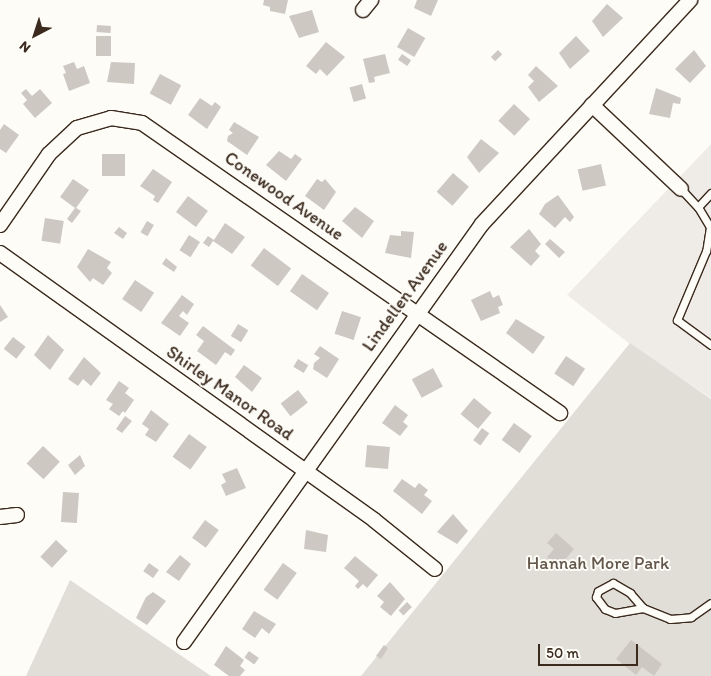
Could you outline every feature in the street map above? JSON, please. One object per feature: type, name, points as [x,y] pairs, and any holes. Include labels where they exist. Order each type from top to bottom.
[{"type":"street","name":"Lindellen Avenue","points":[[184,642],[417,312],[482,224],[690,0]]},
{"type":"street","points":[[592,105],[680,189]]},
{"type":"street","name":"Conewood Avenue","points":[[0,225],[64,138],[93,121],[128,119],[154,128],[560,413]]},
{"type":"street","name":"Shirley Manor Road","points":[[0,253],[374,520],[435,569]]},
{"type":"street","points":[[0,517],[17,515]]},
{"type":"lane","points":[[680,189],[698,207],[710,227],[706,251],[677,320],[711,345]]},
{"type":"lane","points":[[698,207],[711,193]]},
{"type":"lane","points":[[643,608],[614,613],[599,605],[598,591],[613,583],[630,593],[643,608],[659,617],[682,619],[691,617],[711,603]]},
{"type":"shaded area","points":[[711,144],[711,398],[635,348],[567,295]]},
{"type":"green space","name":"Hannah More Park","points":[[630,343],[711,399],[711,676],[361,676]]},
{"type":"green space","points":[[70,580],[211,676],[26,676]]},
{"type":"building","points":[[264,0],[288,0],[285,14],[270,11],[270,7],[263,5]]},
{"type":"building","points":[[417,0],[438,0],[431,16],[414,8]]},
{"type":"building","points":[[607,4],[623,18],[603,37],[592,21]]},
{"type":"building","points":[[312,10],[319,32],[299,38],[289,16]]},
{"type":"building","points":[[97,25],[111,26],[110,33],[97,32]]},
{"type":"building","points":[[408,28],[425,38],[414,57],[397,47]]},
{"type":"building","points":[[96,36],[111,36],[111,56],[96,56]]},
{"type":"building","points":[[576,36],[590,51],[570,69],[559,53]]},
{"type":"building","points":[[326,42],[345,57],[327,76],[320,69],[316,74],[306,66]]},
{"type":"building","points":[[498,50],[502,54],[495,61],[491,57]]},
{"type":"building","points":[[694,50],[706,66],[690,83],[675,69]]},
{"type":"building","points":[[385,54],[390,73],[374,77],[375,82],[369,83],[363,59]]},
{"type":"building","points":[[402,54],[411,60],[407,66],[398,60]]},
{"type":"building","points":[[74,62],[77,69],[84,66],[90,83],[69,91],[63,74],[66,73],[63,66]]},
{"type":"building","points":[[111,62],[135,63],[134,84],[107,82]]},
{"type":"building","points":[[536,66],[558,86],[539,102],[528,87],[534,81],[528,75]]},
{"type":"building","points":[[160,74],[181,85],[171,105],[150,93]]},
{"type":"building","points":[[362,84],[366,98],[354,102],[350,88]]},
{"type":"building","points":[[656,88],[681,98],[680,104],[673,103],[670,118],[649,114]]},
{"type":"building","points":[[26,89],[32,96],[40,89],[52,103],[35,118],[23,104],[27,100],[21,93]]},
{"type":"building","points":[[200,98],[212,106],[215,102],[221,107],[207,129],[188,115]]},
{"type":"building","points":[[514,104],[530,119],[514,136],[498,121]]},
{"type":"building","points":[[234,122],[259,137],[247,155],[227,141],[228,136],[233,133],[229,130]]},
{"type":"building","points":[[4,124],[19,135],[6,153],[0,149],[0,130]]},
{"type":"building","points":[[481,139],[499,153],[479,173],[467,157]]},
{"type":"building","points":[[279,151],[291,159],[295,154],[302,159],[286,181],[266,165]]},
{"type":"building","points":[[102,154],[125,154],[125,176],[102,176]]},
{"type":"building","points":[[601,164],[606,185],[583,191],[578,169]]},
{"type":"building","points":[[153,169],[172,182],[158,203],[153,200],[155,196],[140,186]]},
{"type":"building","points":[[453,173],[469,187],[452,206],[437,192]]},
{"type":"building","points":[[73,179],[89,190],[76,208],[81,211],[72,223],[67,219],[75,208],[60,197]]},
{"type":"building","points":[[317,179],[322,182],[325,179],[336,192],[324,210],[305,196]]},
{"type":"building","points":[[558,195],[574,217],[570,222],[565,217],[555,228],[539,214],[545,204]]},
{"type":"building","points":[[188,196],[208,211],[196,227],[176,212]]},
{"type":"building","points":[[355,207],[374,221],[362,238],[342,221]]},
{"type":"building","points":[[45,218],[64,221],[60,244],[41,241]]},
{"type":"building","points":[[147,221],[154,225],[147,236],[140,232]]},
{"type":"building","points":[[225,223],[245,237],[232,254],[213,241],[209,247],[203,243],[208,236],[214,240]]},
{"type":"building","points":[[119,227],[127,233],[123,239],[114,233]]},
{"type":"building","points":[[529,229],[541,244],[535,251],[540,256],[531,266],[510,247]]},
{"type":"building","points":[[401,231],[414,232],[411,258],[385,253],[390,235],[401,236]]},
{"type":"building","points":[[189,235],[200,242],[190,257],[179,250]]},
{"type":"building","points":[[550,239],[565,252],[559,258],[545,244]]},
{"type":"building","points":[[264,248],[291,268],[278,286],[251,266]]},
{"type":"building","points":[[88,249],[111,262],[107,268],[112,273],[103,285],[93,278],[90,282],[77,267]]},
{"type":"building","points":[[166,258],[177,267],[174,272],[162,264]]},
{"type":"building","points":[[302,274],[329,293],[317,310],[290,291]]},
{"type":"building","points":[[135,280],[154,293],[141,312],[122,299]]},
{"type":"building","points":[[490,291],[493,298],[499,295],[503,305],[498,307],[500,313],[481,321],[471,300]]},
{"type":"building","points":[[182,295],[194,304],[187,315],[183,311],[179,316],[189,323],[180,336],[161,323]]},
{"type":"building","points":[[0,305],[8,317],[0,322]]},
{"type":"building","points":[[342,311],[361,317],[354,340],[335,334]]},
{"type":"building","points":[[516,319],[545,337],[533,354],[506,333]]},
{"type":"building","points":[[238,324],[248,330],[241,342],[231,336]]},
{"type":"building","points":[[203,326],[235,350],[231,356],[225,352],[216,365],[197,351],[204,341],[196,335]]},
{"type":"building","points":[[48,335],[64,350],[50,370],[34,355]]},
{"type":"building","points":[[13,337],[26,347],[16,359],[4,349]]},
{"type":"building","points":[[320,346],[339,359],[327,378],[313,369],[314,363],[320,358],[314,354]]},
{"type":"building","points":[[566,356],[585,369],[573,386],[554,373]]},
{"type":"building","points":[[84,357],[101,373],[91,386],[83,379],[78,386],[68,379]]},
{"type":"building","points":[[298,359],[308,365],[304,373],[293,367]]},
{"type":"building","points":[[244,365],[262,378],[252,392],[235,377]]},
{"type":"building","points":[[433,368],[443,387],[422,398],[412,379]]},
{"type":"building","points":[[119,381],[129,388],[125,393],[134,400],[125,413],[123,411],[119,416],[109,409],[113,404],[106,400]]},
{"type":"building","points":[[298,390],[308,403],[291,416],[281,404]]},
{"type":"building","points":[[474,398],[492,413],[478,429],[461,414]]},
{"type":"building","points":[[395,405],[408,415],[403,422],[408,426],[400,436],[382,423]]},
{"type":"building","points":[[151,410],[169,424],[156,442],[145,435],[149,429],[142,424]]},
{"type":"building","points":[[125,416],[132,421],[122,433],[116,429]]},
{"type":"building","points":[[514,423],[532,436],[519,453],[502,440]]},
{"type":"building","points":[[482,428],[489,433],[480,445],[473,440]]},
{"type":"building","points":[[189,434],[207,447],[190,470],[173,457]]},
{"type":"building","points":[[367,445],[390,447],[388,469],[365,467]]},
{"type":"building","points":[[43,446],[60,462],[43,479],[27,464]]},
{"type":"building","points":[[80,455],[85,466],[75,475],[68,465]]},
{"type":"building","points":[[237,468],[246,488],[226,496],[221,485],[226,482],[222,474]]},
{"type":"building","points":[[402,479],[415,488],[419,483],[428,490],[424,495],[432,501],[422,514],[393,491]]},
{"type":"building","points":[[63,492],[79,493],[77,523],[61,522]]},
{"type":"building","points":[[453,514],[468,531],[457,544],[437,532]]},
{"type":"building","points":[[205,520],[219,530],[206,548],[192,538]]},
{"type":"building","points":[[306,530],[328,535],[326,552],[304,549]]},
{"type":"building","points":[[556,533],[574,549],[559,567],[547,557],[554,549],[547,543]]},
{"type":"building","points":[[56,540],[68,551],[52,568],[40,557]]},
{"type":"building","points":[[180,555],[191,564],[179,581],[166,572]]},
{"type":"building","points":[[355,556],[378,575],[367,588],[363,584],[358,589],[355,586],[359,581],[344,568]]},
{"type":"building","points":[[149,563],[159,570],[153,578],[143,571]]},
{"type":"building","points":[[283,563],[297,573],[277,600],[264,590]]},
{"type":"building","points":[[390,582],[405,599],[391,616],[380,607],[384,602],[377,596]]},
{"type":"building","points":[[153,592],[166,601],[147,625],[136,618],[146,597]]},
{"type":"building","points":[[407,602],[412,607],[403,615],[399,610]]},
{"type":"building","points":[[254,611],[276,624],[269,634],[262,628],[255,638],[242,629]]},
{"type":"building","points":[[631,640],[662,664],[654,676],[642,667],[636,675],[616,659]]},
{"type":"building","points":[[384,645],[388,648],[381,659],[376,656]]},
{"type":"building","points":[[226,646],[244,660],[240,666],[245,670],[240,676],[229,676],[214,665]]},
{"type":"building","points":[[249,651],[259,658],[254,664],[244,658]]}]
